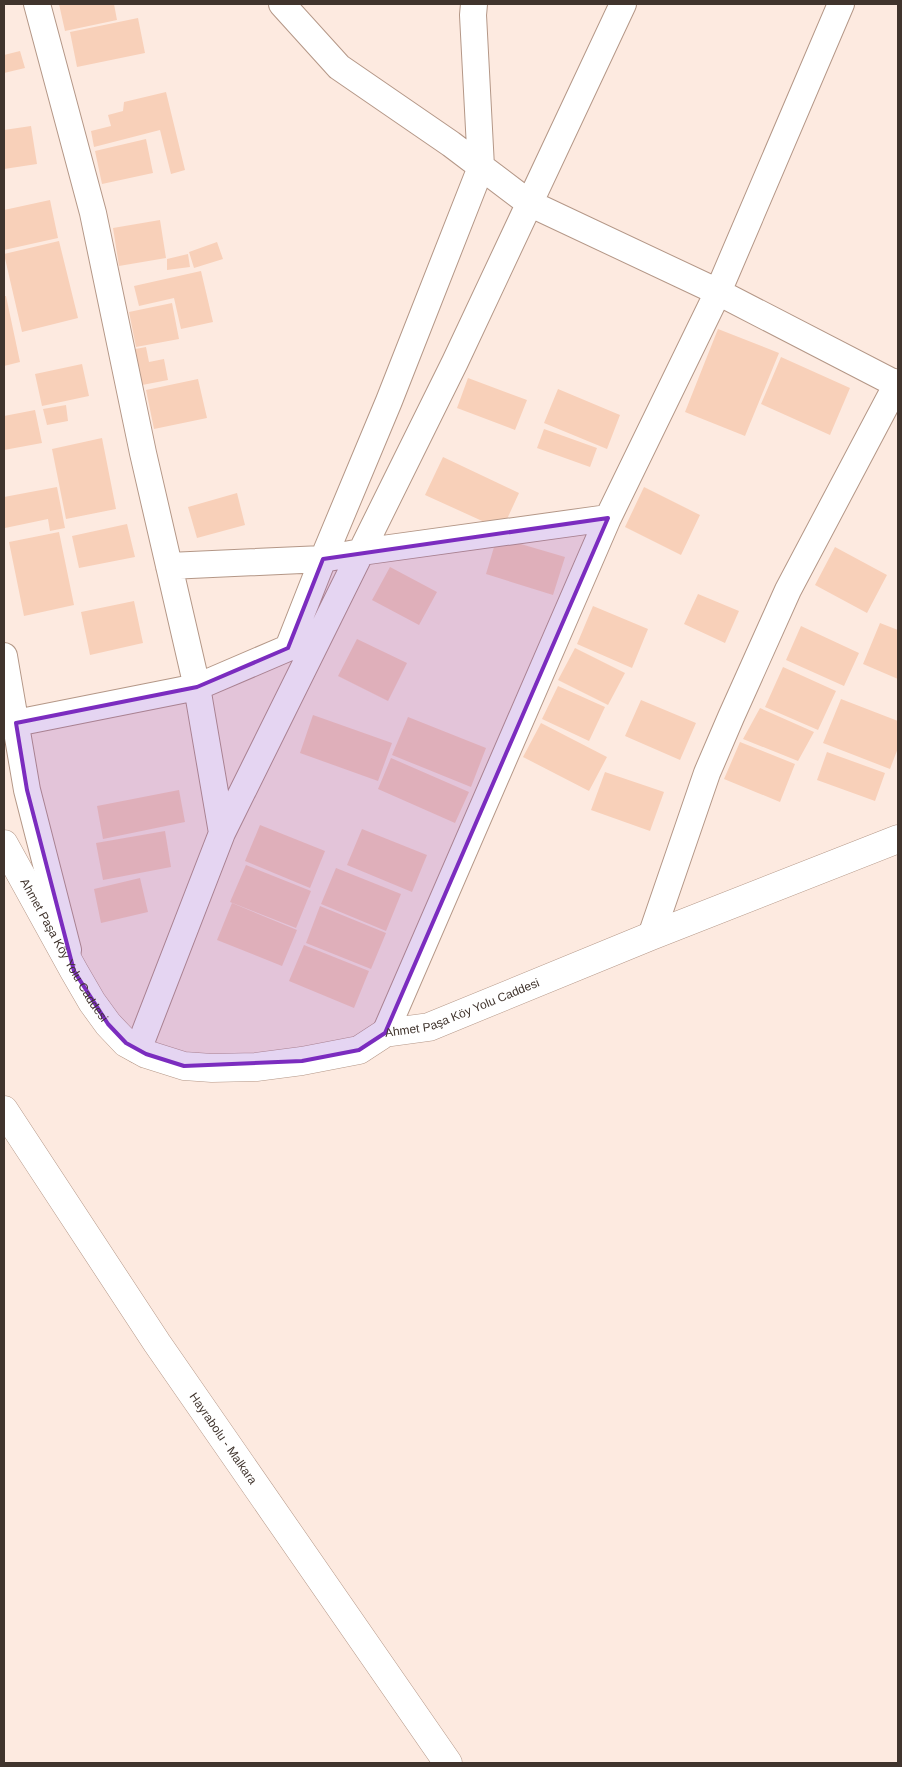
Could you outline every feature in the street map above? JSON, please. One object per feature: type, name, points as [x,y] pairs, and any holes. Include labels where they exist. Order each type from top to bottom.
[{"type":"street","points":[[37,4],[92,213],[143,453],[196,686],[222,833]]},
{"type":"street","points":[[282,4],[339,66],[482,167],[529,203],[718,292],[898,384],[788,590],[707,773],[651,936]]},
{"type":"street","points":[[16,724],[196,686],[288,648],[482,167],[473,16],[474,4]]},
{"type":"street","points":[[138,1050],[222,833],[455,362],[623,4]]},
{"type":"street","points":[[386,1033],[608,518],[718,292],[841,4]]},
{"type":"street","points":[[169,566],[323,559],[361,552],[608,518]]},
{"type":"street","points":[[4,656],[27,790],[74,971]]},
{"type":"street","name":"Ahmet Paşa Köy Yolu Caddesi","points":[[4,844],[74,971],[108,1024],[126,1043],[146,1054],[184,1066],[256,1067],[302,1061],[359,1050],[386,1033],[429,1027],[895,835]]},
{"type":"street","name":"Hayrabolu - Malkara","points":[[4,1110],[157,1343],[448,1763]]},
{"type":"highlighted area","points":[[608,518],[385,1033],[359,1050],[302,1061],[184,1066],[146,1054],[126,1043],[108,1024],[74,971],[27,790],[16,723],[197,687],[288,648],[323,559]]},
{"type":"building","points":[[59,4],[114,4],[117,20],[65,31]]},
{"type":"building","points":[[138,18],[145,53],[77,67],[70,32]]},
{"type":"building","points":[[20,51],[25,68],[4,73],[4,55]]},
{"type":"building","points":[[166,92],[185,170],[171,174],[160,130],[94,147],[91,131],[111,126],[108,115],[123,111],[124,102]]},
{"type":"building","points":[[31,126],[37,164],[4,169],[4,130]]},
{"type":"building","points":[[146,139],[153,173],[102,184],[95,151]]},
{"type":"building","points":[[50,200],[58,238],[4,250],[4,210]]},
{"type":"building","points":[[160,220],[166,258],[119,266],[113,228]]},
{"type":"building","points":[[59,241],[78,318],[22,332],[4,254]]},
{"type":"building","points":[[217,242],[223,259],[194,268],[189,252]]},
{"type":"building","points":[[188,254],[190,267],[167,270],[167,259]]},
{"type":"building","points":[[201,271],[213,322],[181,329],[174,298],[139,306],[134,286]]},
{"type":"building","points":[[4,296],[6,296],[20,362],[4,366]]},
{"type":"building","points":[[172,303],[179,339],[136,347],[129,312]]},
{"type":"building","points":[[718,329],[779,353],[745,436],[685,412]]},
{"type":"building","points":[[146,347],[149,362],[164,359],[168,380],[137,386],[130,350]]},
{"type":"building","points":[[781,357],[850,388],[830,435],[761,404]]},
{"type":"building","points":[[82,364],[89,396],[42,406],[35,374]]},
{"type":"building","points":[[468,378],[527,400],[515,430],[457,408]]},
{"type":"building","points":[[198,379],[207,418],[154,429],[146,390]]},
{"type":"building","points":[[558,389],[620,415],[607,449],[544,423]]},
{"type":"building","points":[[66,405],[68,421],[47,425],[43,409]]},
{"type":"building","points":[[35,410],[42,443],[4,450],[4,416]]},
{"type":"building","points":[[544,429],[597,448],[590,467],[537,448]]},
{"type":"building","points":[[102,438],[116,509],[66,519],[52,449]]},
{"type":"building","points":[[443,457],[519,493],[502,530],[425,495]]},
{"type":"building","points":[[57,487],[65,528],[50,531],[48,519],[5,528],[4,497]]},
{"type":"building","points":[[644,487],[700,515],[681,555],[625,527]]},
{"type":"building","points":[[237,493],[245,525],[197,538],[188,507]]},
{"type":"building","points":[[127,524],[135,557],[79,568],[72,536]]},
{"type":"building","points":[[59,532],[74,605],[24,616],[9,542]]},
{"type":"building","points":[[497,537],[565,557],[553,595],[486,574]]},
{"type":"building","points":[[835,547],[887,575],[867,613],[815,585]]},
{"type":"building","points":[[390,567],[437,592],[419,625],[372,600]]},
{"type":"building","points":[[698,594],[739,611],[725,643],[684,624]]},
{"type":"building","points":[[134,601],[143,643],[90,655],[81,612]]},
{"type":"building","points":[[593,606],[648,629],[632,668],[577,644]]},
{"type":"building","points":[[880,623],[898,630],[898,679],[863,664]]},
{"type":"building","points":[[801,626],[859,653],[844,686],[786,660]]},
{"type":"building","points":[[357,639],[407,663],[388,701],[338,676]]},
{"type":"building","points":[[575,648],[625,673],[608,705],[558,680]]},
{"type":"building","points":[[783,667],[836,691],[818,730],[765,707]]},
{"type":"building","points":[[558,686],[605,707],[589,741],[542,719]]},
{"type":"building","points":[[841,699],[898,721],[898,748],[890,769],[823,743]]},
{"type":"building","points":[[641,700],[696,723],[680,760],[625,736]]},
{"type":"building","points":[[760,708],[814,732],[798,761],[743,739]]},
{"type":"building","points":[[313,715],[392,743],[378,781],[300,753]]},
{"type":"building","points":[[408,717],[486,748],[471,787],[392,755]]},
{"type":"building","points":[[541,723],[607,757],[589,791],[523,757]]},
{"type":"building","points":[[740,742],[795,764],[780,802],[724,779]]},
{"type":"building","points":[[827,752],[885,773],[875,801],[817,780]]},
{"type":"building","points":[[391,758],[469,792],[455,823],[378,789]]},
{"type":"building","points":[[605,772],[664,792],[650,831],[591,810]]},
{"type":"building","points":[[179,790],[185,822],[103,839],[97,806]]},
{"type":"building","points":[[260,825],[325,851],[310,888],[245,861]]},
{"type":"building","points":[[362,829],[427,855],[412,892],[347,865]]},
{"type":"building","points":[[165,831],[171,867],[103,880],[96,843]]},
{"type":"building","points":[[246,865],[311,891],[296,928],[230,902]]},
{"type":"building","points":[[336,868],[401,894],[386,931],[321,904]]},
{"type":"building","points":[[140,878],[148,912],[101,923],[94,889]]},
{"type":"building","points":[[232,903],[297,930],[282,966],[217,940]]},
{"type":"building","points":[[320,906],[386,933],[371,969],[306,943]]},
{"type":"building","points":[[304,945],[369,971],[354,1008],[289,981]]}]
